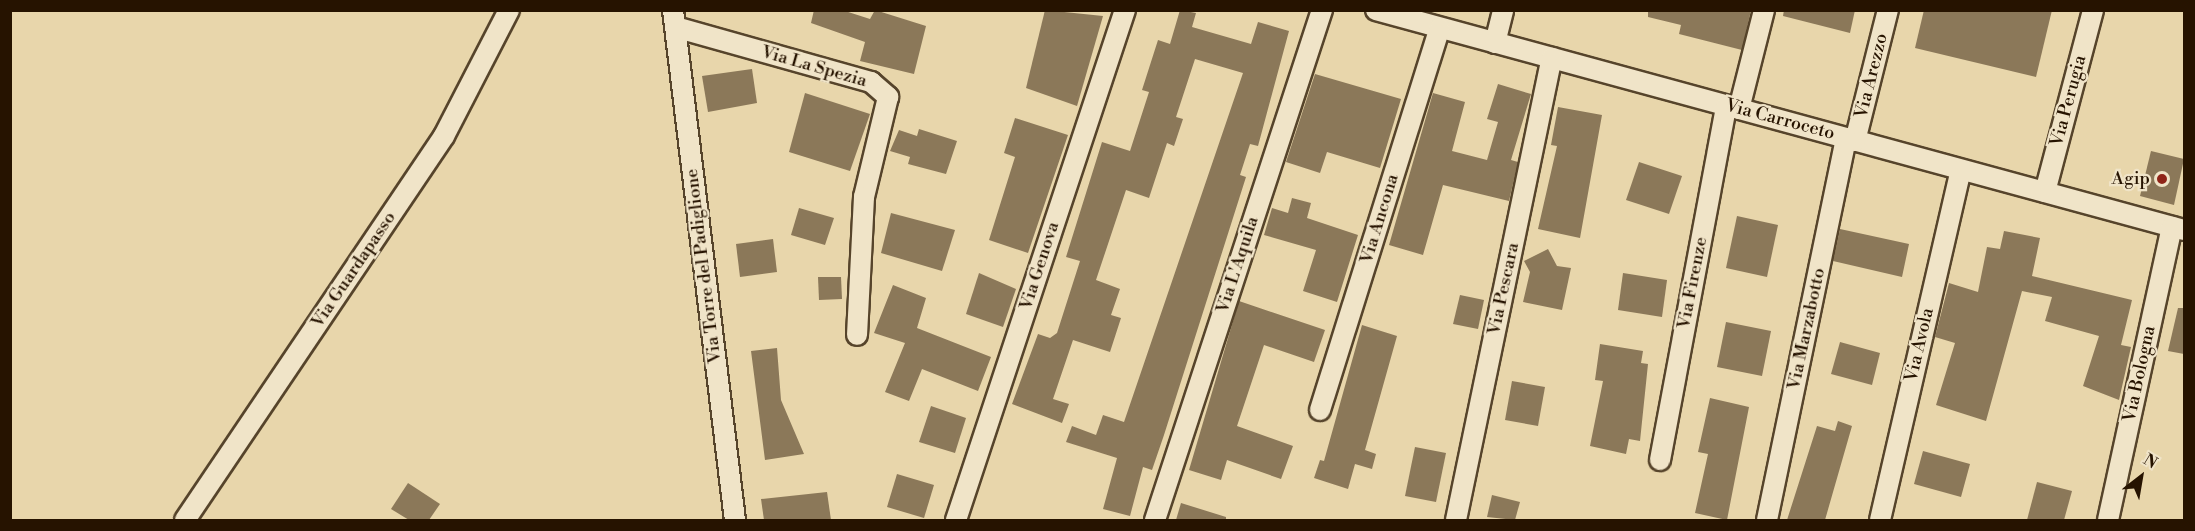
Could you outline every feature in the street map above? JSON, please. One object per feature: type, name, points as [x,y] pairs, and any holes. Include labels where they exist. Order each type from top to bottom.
[{"type":"street","name":"Via Guardapasso","points":[[185,520],[444,136],[509,10]]},
{"type":"street","name":"Via Genova","points":[[956,520],[1125,10]]},
{"type":"street","name":"Via L'Aquila","points":[[1155,520],[1322,10]]},
{"type":"street","name":"Via Carroceto","points":[[1376,10],[2178,228]]},
{"type":"street","points":[[1495,43],[1503,10]]},
{"type":"street","name":"Via Firenze","points":[[1660,460],[1733,107],[1764,10]]},
{"type":"street","name":"Via Arezzo","points":[[1851,140],[1888,10]]},
{"type":"street","name":"Via Perugia","points":[[2045,192],[2093,10]]},
{"type":"street","name":"Via La Spezia","points":[[674,19],[871,82],[888,97],[864,197],[856,334]]},
{"type":"street","name":"Via Torre del Padiglione","points":[[674,19],[735,520]]},
{"type":"street","name":"Via Ancona","points":[[1320,410],[1440,28]]},
{"type":"street","name":"Via Pescara","points":[[1456,520],[1552,58]]},
{"type":"street","name":"Via Marzabotto","points":[[1767,520],[1851,140]]},
{"type":"street","name":"Via Avola","points":[[1880,520],[1961,170]]},
{"type":"street","name":"Via Bologna","points":[[2108,520],[2178,228]]},
{"type":"building","points":[[814,10],[842,10],[870,19],[875,10],[926,26],[914,74],[860,61],[865,42],[811,23]]},
{"type":"building","points":[[1045,10],[1103,16],[1077,106],[1026,88]]},
{"type":"building","points":[[1180,10],[1196,13],[1192,27],[1251,44],[1258,22],[1289,31],[1258,146],[1250,144],[1240,175],[1246,177],[1164,435],[1152,470],[1143,467],[1130,516],[1103,509],[1117,458],[1066,442],[1072,426],[1096,435],[1103,415],[1124,422],[1243,73],[1195,59],[1176,117],[1183,119],[1174,146],[1167,143],[1149,198],[1126,190],[1096,280],[1120,289],[1111,315],[1121,318],[1110,352],[1073,340],[1053,399],[1069,404],[1062,423],[1012,404],[1038,334],[1050,338],[1057,333],[1080,261],[1066,257],[1102,142],[1130,151],[1149,92],[1142,90],[1158,40],[1170,44]]},
{"type":"building","points":[[1648,10],[1751,10],[1742,50],[1679,34],[1681,25],[1648,17]]},
{"type":"building","points":[[1784,10],[1855,10],[1850,33],[1783,16]]},
{"type":"building","points":[[1924,10],[2052,10],[2036,77],[1915,48]]},
{"type":"building","points":[[752,69],[757,103],[708,112],[702,76]]},
{"type":"building","points":[[1315,74],[1401,99],[1380,168],[1327,152],[1320,173],[1286,162]]},
{"type":"building","points":[[1498,84],[1531,94],[1511,160],[1518,162],[1509,201],[1443,185],[1423,255],[1389,245],[1433,93],[1465,102],[1452,151],[1487,160],[1498,122],[1487,119]]},
{"type":"building","points":[[805,93],[870,114],[850,171],[789,152]]},
{"type":"building","points":[[1558,107],[1602,115],[1580,238],[1538,229],[1557,146],[1551,145]]},
{"type":"building","points":[[1015,118],[1068,135],[1028,253],[989,240],[1015,157],[1004,153]]},
{"type":"building","points":[[919,129],[957,141],[946,174],[908,164],[910,157],[890,151],[899,130],[917,136]]},
{"type":"building","name":"Agip","points":[[2151,151],[2184,159],[2174,205],[2140,196]]},
{"type":"building","points":[[1639,162],[1682,176],[1669,214],[1626,200]]},
{"type":"building","points":[[1292,198],[1311,203],[1307,218],[1358,235],[1337,302],[1303,291],[1316,250],[1264,235],[1272,208],[1288,213]]},
{"type":"building","points":[[799,208],[834,218],[825,245],[791,235]]},
{"type":"building","points":[[891,213],[955,230],[942,271],[881,253]]},
{"type":"building","points":[[1737,216],[1778,225],[1767,277],[1726,268]]},
{"type":"building","points":[[1840,229],[1909,244],[1902,277],[1833,261]]},
{"type":"building","points":[[2004,231],[2040,238],[2032,276],[2132,300],[2121,345],[2131,347],[2119,400],[2083,386],[2099,336],[2045,321],[2052,297],[2022,291],[1986,421],[1936,405],[1955,343],[1935,337],[1949,283],[1978,292],[1987,247],[2000,249]]},
{"type":"building","points":[[773,239],[777,272],[740,277],[736,244]]},
{"type":"building","points":[[1548,249],[1557,266],[1571,268],[1562,310],[1523,302],[1530,272],[1524,261]]},
{"type":"building","points":[[979,273],[1016,289],[1003,327],[966,314]]},
{"type":"building","points":[[1623,273],[1667,280],[1662,317],[1618,310]]},
{"type":"building","points":[[818,277],[841,277],[842,299],[819,300]]},
{"type":"building","points":[[893,285],[926,298],[917,328],[991,357],[978,391],[922,369],[909,401],[885,392],[905,343],[874,333]]},
{"type":"building","points":[[1460,295],[1484,300],[1478,329],[1453,324]]},
{"type":"building","points":[[1239,301],[1325,330],[1314,362],[1264,345],[1237,426],[1293,446],[1281,479],[1227,460],[1221,480],[1189,470]]},
{"type":"building","points":[[2178,308],[2184,308],[2184,354],[2168,351]]},
{"type":"building","points":[[1726,322],[1771,331],[1762,376],[1717,367]]},
{"type":"building","points":[[1362,325],[1397,336],[1365,450],[1376,454],[1372,469],[1355,464],[1348,489],[1314,478],[1320,460],[1324,461]]},
{"type":"building","points":[[1840,342],[1880,353],[1872,385],[1831,374]]},
{"type":"building","points":[[1600,344],[1643,351],[1641,363],[1648,364],[1640,441],[1629,439],[1626,454],[1590,446],[1603,381],[1595,380]]},
{"type":"building","points":[[777,348],[781,400],[804,454],[765,460],[751,351]]},
{"type":"building","points":[[1512,381],[1545,387],[1538,426],[1505,420]]},
{"type":"building","points":[[1710,398],[1749,407],[1727,520],[1695,513],[1708,454],[1698,452]]},
{"type":"building","points":[[931,406],[966,418],[955,453],[919,442]]},
{"type":"building","points":[[1838,421],[1852,426],[1825,520],[1787,520],[1817,426],[1835,431]]},
{"type":"building","points":[[1415,447],[1446,453],[1436,502],[1405,496]]},
{"type":"building","points":[[1923,451],[1970,464],[1961,497],[1914,484]]},
{"type":"building","points":[[897,474],[934,485],[924,518],[887,507]]},
{"type":"building","points":[[2037,482],[2072,491],[2064,520],[2027,520]]},
{"type":"building","points":[[408,483],[440,504],[429,520],[409,520],[391,509]]},
{"type":"building","points":[[827,492],[831,520],[764,520],[761,499]]},
{"type":"building","points":[[1492,495],[1520,502],[1515,520],[1487,517]]},
{"type":"building","points":[[1181,503],[1226,517],[1226,520],[1176,520]]},
{"type":"place","name":"Agip","points":[[2162,179]]}]
